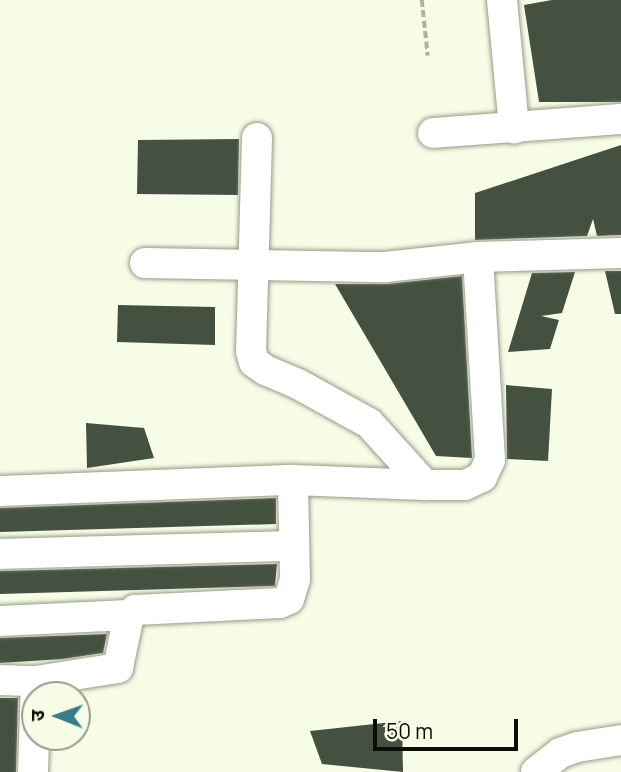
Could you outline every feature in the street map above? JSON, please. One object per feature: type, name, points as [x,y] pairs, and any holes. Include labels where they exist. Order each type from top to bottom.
[{"type":"street","points":[[502,0],[514,128]]},
{"type":"street","points":[[433,134],[621,119]]},
{"type":"street","points":[[257,138],[251,351],[254,362],[369,423],[425,485]]},
{"type":"street","points":[[145,263],[385,267],[478,257],[621,253]]},
{"type":"street","points":[[0,491],[292,480],[465,485],[482,477],[490,460],[478,257]]},
{"type":"street","points":[[0,621],[129,615],[135,610],[145,608],[280,603],[293,594],[292,480]]},
{"type":"street","points":[[0,554],[294,546]]},
{"type":"street","points":[[0,680],[36,681],[118,668],[129,615]]},
{"type":"street","points":[[536,772],[559,753],[577,747],[621,740]]},
{"type":"street","points":[[33,772],[34,751]]},
{"type":"path","points":[[422,0],[428,56]]},
{"type":"building","points":[[552,0],[621,0],[621,102],[539,102],[524,5]]},
{"type":"building","points":[[239,139],[238,195],[137,194],[138,140]]},
{"type":"building","points":[[621,145],[621,235],[597,236],[593,219],[587,236],[475,240],[475,193]]},
{"type":"building","points":[[605,271],[621,271],[621,314],[615,314]]},
{"type":"building","points":[[575,272],[562,313],[541,316],[559,320],[550,349],[508,352],[532,273]]},
{"type":"building","points":[[462,276],[472,458],[436,456],[335,284],[387,284]]},
{"type":"building","points":[[118,305],[215,307],[215,345],[117,342]]},
{"type":"building","points":[[506,385],[552,389],[548,461],[507,459]]},
{"type":"building","points":[[86,423],[144,428],[154,458],[87,468]]},
{"type":"building","points":[[276,498],[276,524],[0,532],[0,508]]},
{"type":"building","points":[[277,564],[275,586],[0,594],[0,571]]},
{"type":"building","points":[[107,634],[103,653],[63,659],[0,663],[0,638]]},
{"type":"building","points":[[0,698],[18,698],[16,772],[0,772]]},
{"type":"building","points":[[402,721],[403,772],[322,764],[310,731]]}]
